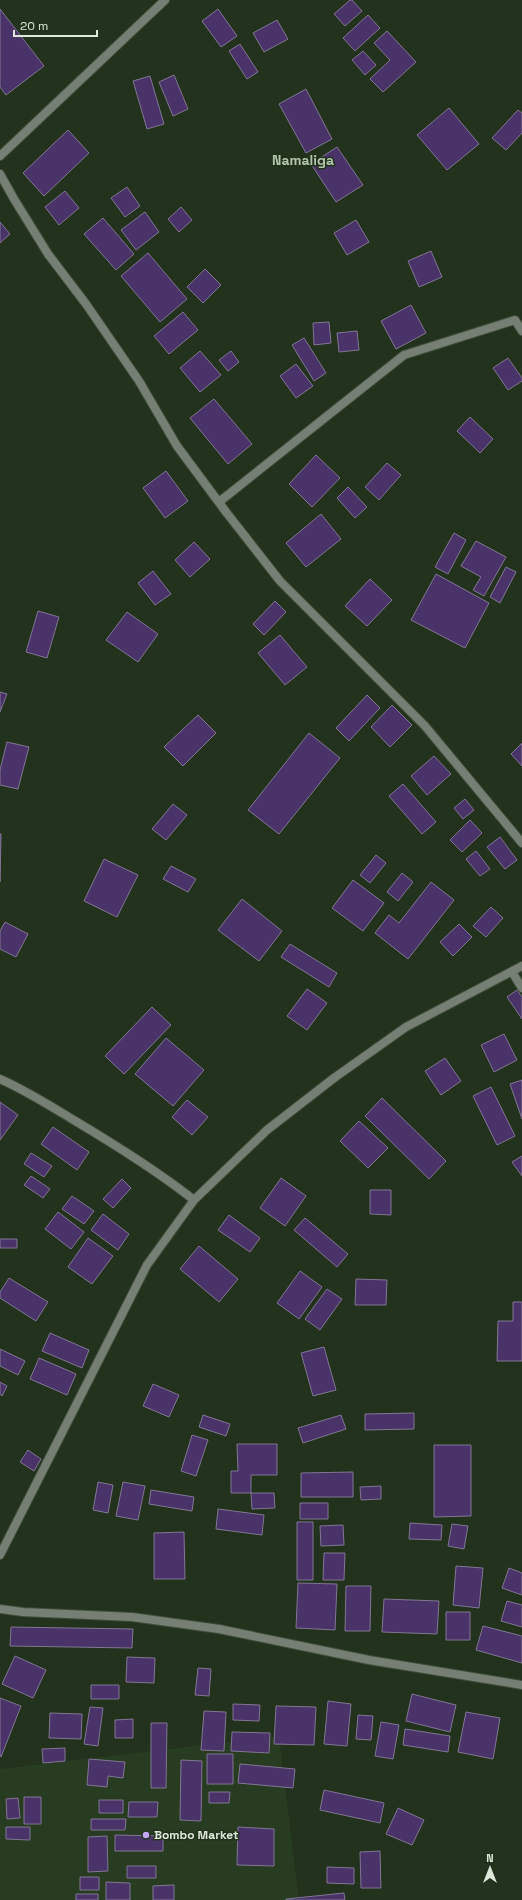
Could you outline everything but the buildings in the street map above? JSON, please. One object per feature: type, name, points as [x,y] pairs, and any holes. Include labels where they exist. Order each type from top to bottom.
[{"type":"street","points":[[0,156],[165,0]]},
{"type":"street","points":[[0,174],[48,254],[86,304],[139,381],[177,446],[280,581],[425,726],[522,843]]},
{"type":"street","points":[[219,502],[404,355],[515,320],[522,331]]},
{"type":"street","points":[[0,1555],[147,1265],[194,1200],[267,1130],[334,1078],[406,1027],[522,966]]},
{"type":"street","points":[[512,972],[522,988]]},
{"type":"street","points":[[0,1079],[16,1086],[157,1171],[194,1200]]},
{"type":"street","points":[[0,1609],[23,1612],[132,1617],[219,1629],[369,1660],[522,1686]]},
{"type":"shaded area","name":"Bombo Market","points":[[279,1736],[299,1900],[0,1900],[0,1769]]},
{"type":"place","name":"Bombo Market","points":[[146,1835]]},
{"type":"district","name":"Namaliga","points":[[303,160]]}]
